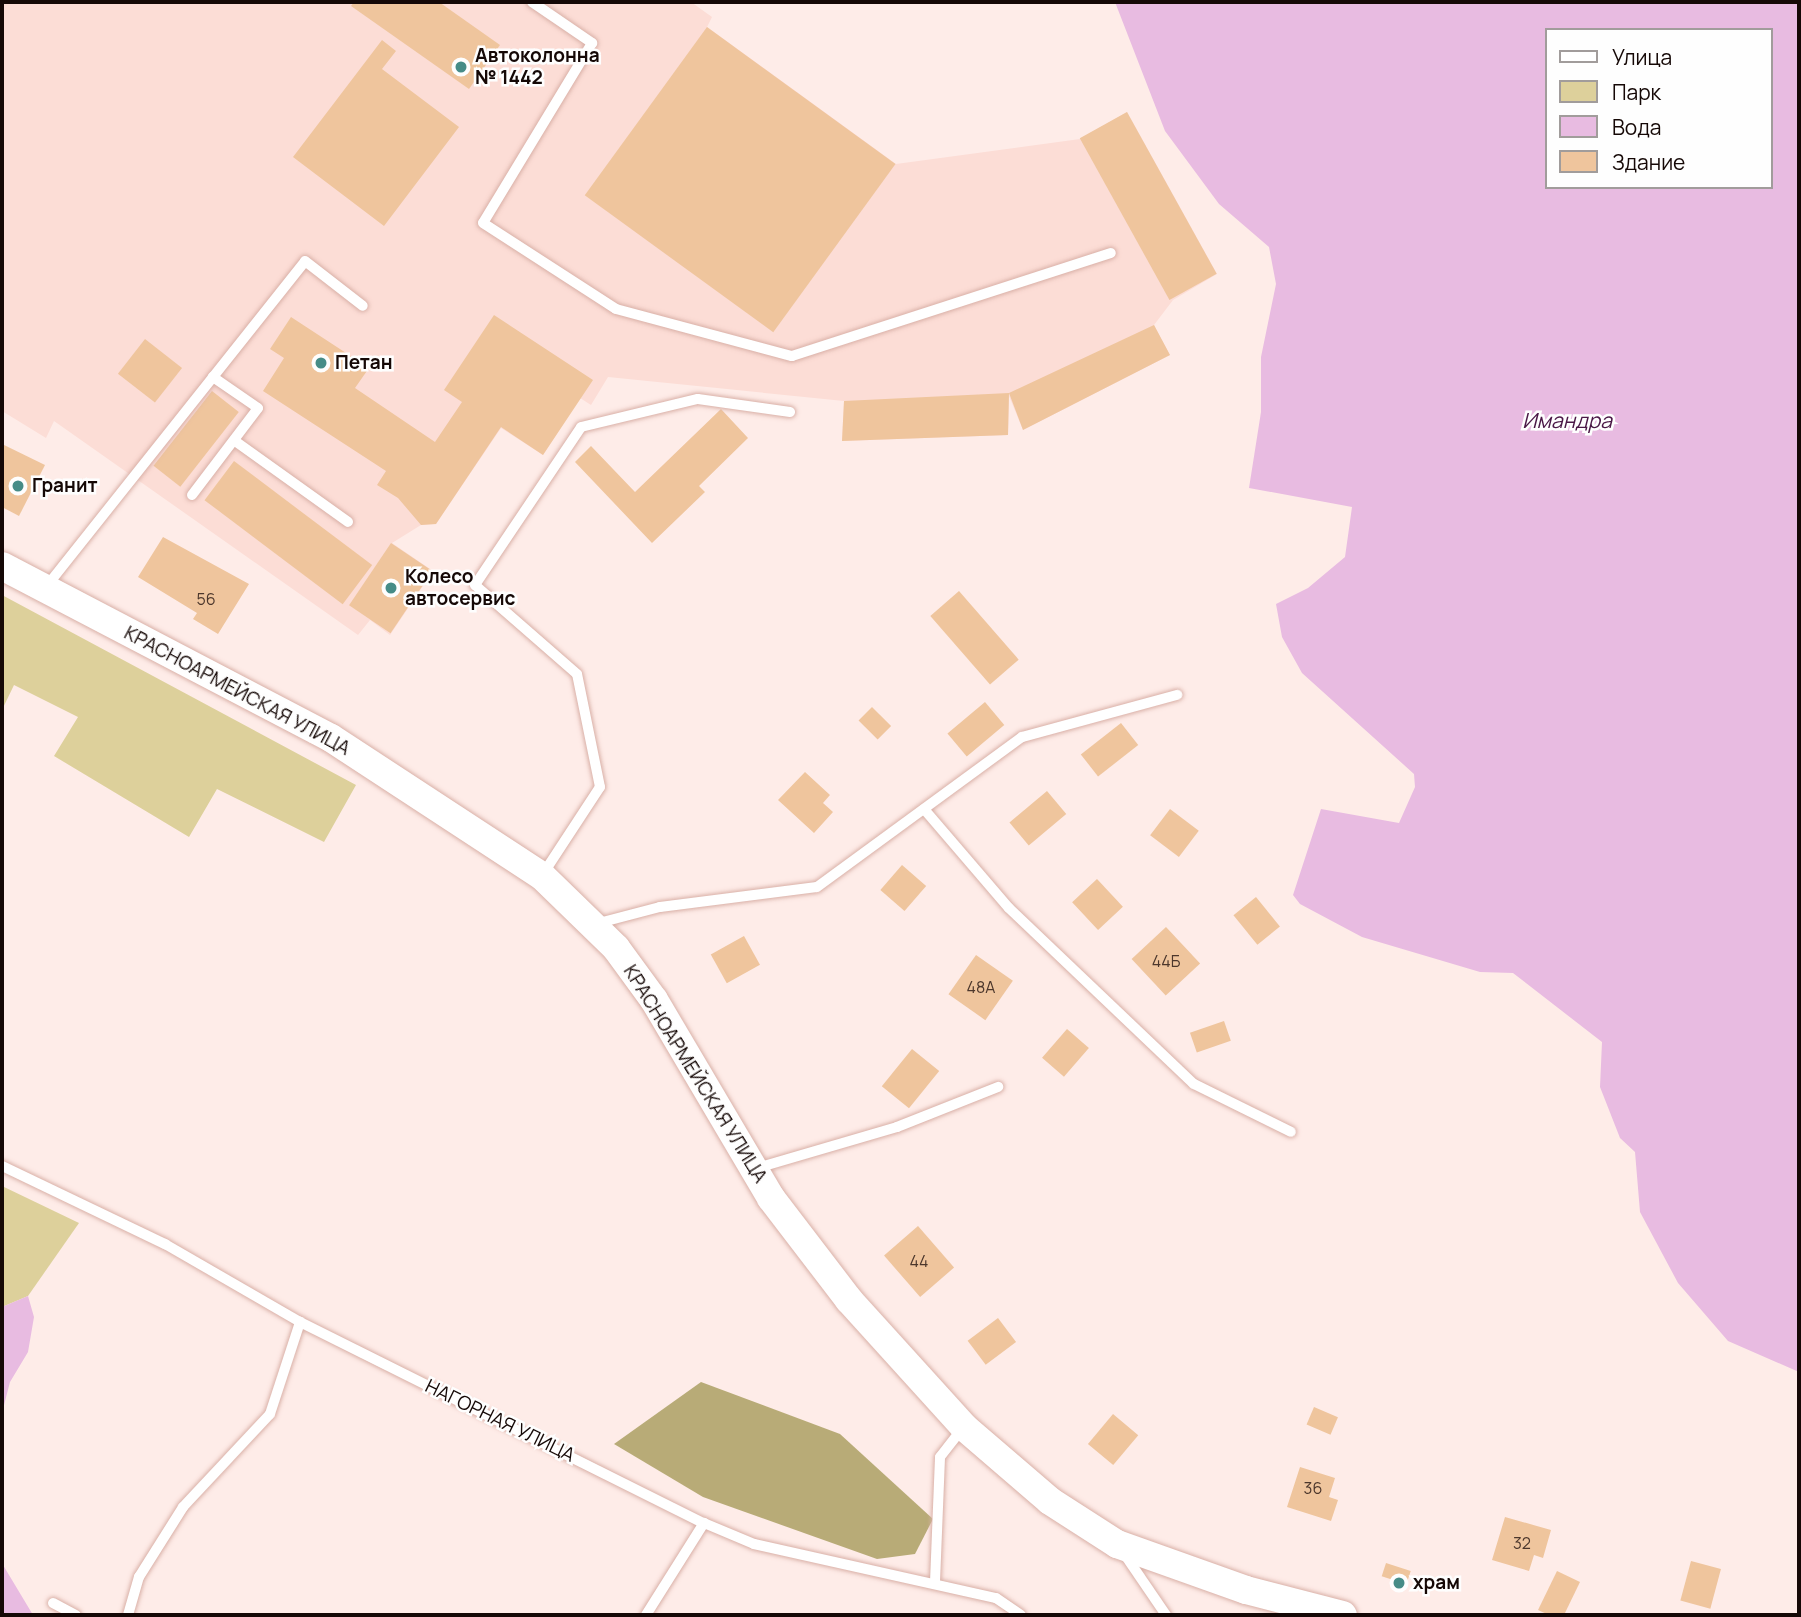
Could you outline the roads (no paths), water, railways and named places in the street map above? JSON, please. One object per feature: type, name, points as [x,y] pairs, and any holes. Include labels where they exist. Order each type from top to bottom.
[{"type":"street","name":"КРАСНОАРМЕЙСКАЯ УЛИЦА","points":[[2,566],[331,738],[542,876],[616,948],[654,1000],[754,1169],[849,1300],[964,1427],[1050,1501],[1118,1544],[1246,1590],[1343,1615]]},
{"type":"lane","points":[[532,2],[592,43],[483,223],[616,309],[792,356],[1111,253]]},
{"type":"lane","points":[[44,589],[305,261],[363,306]]},
{"type":"lane","points":[[192,495],[258,408],[213,377]]},
{"type":"lane","points":[[542,876],[600,787],[577,674],[475,585],[581,427],[698,399],[790,412]]},
{"type":"lane","points":[[235,441],[348,522]]},
{"type":"lane","points":[[592,925],[660,907],[817,887],[1022,737],[1177,695]]},
{"type":"lane","points":[[924,808],[1009,908],[1194,1084],[1291,1132]]},
{"type":"lane","points":[[754,1169],[897,1127],[998,1087]]},
{"type":"lane","name":"НАГОРНАЯ УЛИЦА","points":[[2,1166],[165,1244],[300,1322],[704,1523],[754,1544],[935,1582],[996,1598],[1021,1615]]},
{"type":"lane","points":[[128,1615],[139,1577],[183,1507],[270,1414],[300,1322]]},
{"type":"lane","points":[[935,1582],[940,1457],[964,1427]]},
{"type":"lane","points":[[646,1615],[704,1523]]},
{"type":"lane","points":[[1118,1544],[1166,1615]]},
{"type":"lane","points":[[53,1603],[76,1615]]},
{"type":"water","name":"Имандра","points":[[1115,2],[1799,2],[1799,1372],[1728,1341],[1678,1283],[1640,1212],[1635,1152],[1620,1138],[1600,1087],[1602,1042],[1513,973],[1480,972],[1362,937],[1300,904],[1293,895],[1321,809],[1399,823],[1415,787],[1414,774],[1302,673],[1282,637],[1276,604],[1308,588],[1345,557],[1352,507],[1249,488],[1261,412],[1261,357],[1276,284],[1269,247],[1219,204],[1165,131]]},
{"type":"water","points":[[28,1296],[34,1317],[28,1352],[10,1382],[2,1413],[2,1307]]},
{"type":"water","points":[[2,1559],[3,1565],[33,1615],[2,1615]]},
{"type":"place","name":"Автоколонна № 1442","points":[[461,67]]},
{"type":"place","name":"Петан","points":[[321,363]]},
{"type":"place","name":"Гранит","points":[[18,486]]},
{"type":"place","name":"Колесо автосервис","points":[[391,588]]},
{"type":"place","name":"храм","points":[[1399,1583]]}]
